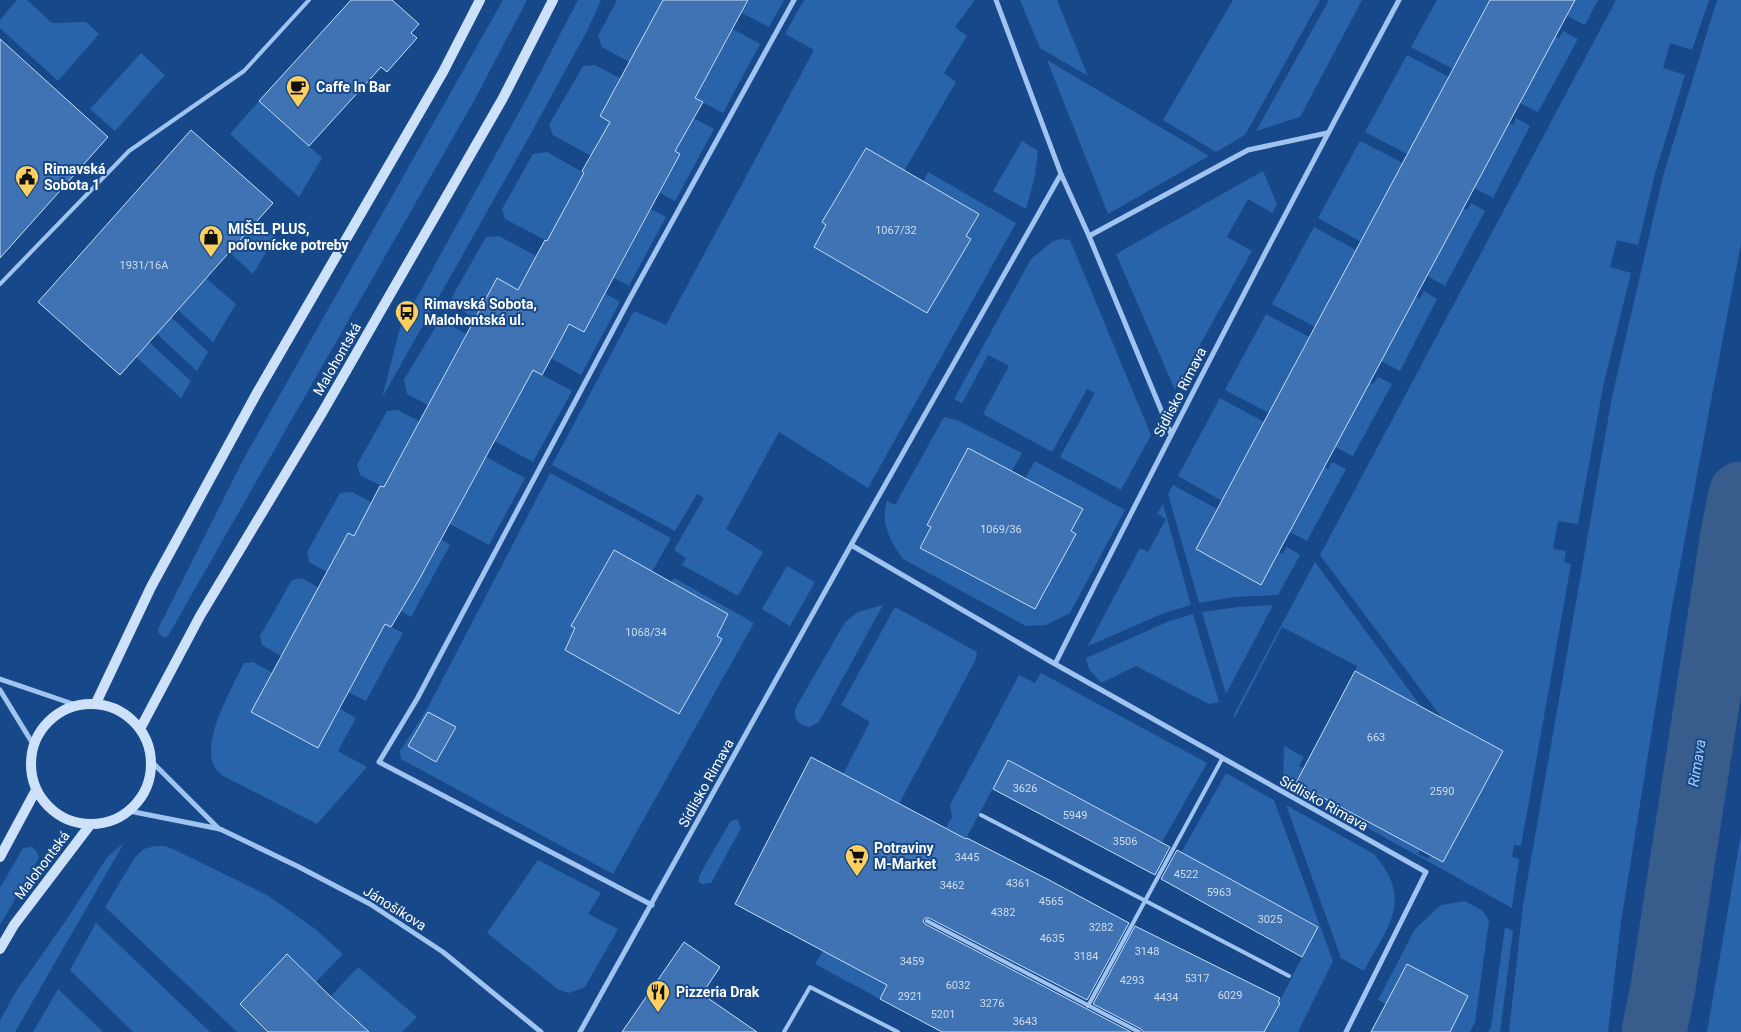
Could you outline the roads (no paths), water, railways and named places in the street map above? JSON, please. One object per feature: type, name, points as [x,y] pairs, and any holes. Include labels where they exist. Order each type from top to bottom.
[{"type":"main road","points":[[96,703],[151,587],[258,391],[443,72],[480,0]]},
{"type":"main road","name":"Malohontská","points":[[140,729],[200,616],[322,413],[503,98],[553,0]]},
{"type":"main road","name":"Malohontská","points":[[96,703],[113,707],[128,716],[140,729],[148,744],[151,761],[145,789],[129,811],[110,821],[90,824],[69,820],[50,808],[36,790],[30,767],[33,744],[50,719],[76,705],[96,703]]},
{"type":"main road","points":[[0,857],[36,790]]},
{"type":"main road","name":"Malohontská","points":[[0,949],[14,924],[90,824]]},
{"type":"street","points":[[652,905],[379,762],[417,699],[630,300],[794,0]]},
{"type":"street","points":[[996,0],[1061,174],[1089,236],[1171,434]]},
{"type":"street","name":"Sídlisko Rimava","points":[[1056,664],[1171,434],[1327,133],[1399,0]]},
{"type":"street","points":[[1089,236],[1248,150],[1327,133]]},
{"type":"street","name":"Sídlisko Rimava","points":[[580,1032],[851,545],[1061,174]]},
{"type":"street","name":"Sídlisko Rimava","points":[[851,545],[1222,759],[1426,872],[1346,1032]]},
{"type":"street","points":[[0,679],[76,705]]},
{"type":"street","points":[[0,690],[33,744]]},
{"type":"street","name":"Jánošíkova","points":[[151,761],[220,829]]},
{"type":"street","name":"Jánošíkova","points":[[129,811],[220,829],[370,904],[443,952],[541,1032]]},
{"type":"lane","points":[[0,284],[129,151],[244,71],[309,0]]},
{"type":"lane","points":[[1088,1006],[1222,759]]},
{"type":"lane","points":[[981,815],[1289,976]]},
{"type":"lane","points":[[927,921],[1139,1032]]},
{"type":"lane","points":[[784,1032],[810,987],[898,1032]]},
{"type":"waterway","name":"Rimava","points":[[1654,1032],[1663,987],[1733,534],[1741,494]]},
{"type":"place","name":"Caffe In Bar","points":[[298,108]]},
{"type":"place","name":"Rimavská Sobota 1","points":[[27,198]]},
{"type":"place","name":"MIŠEL PLUS, poľovnícke potreby","points":[[211,258]]},
{"type":"place","name":"Rimavská Sobota, Malohontská ul.","points":[[407,333]]},
{"type":"place","name":"Potraviny M-Market","points":[[857,877]]},
{"type":"place","name":"Pizzeria Drak","points":[[658,1013]]}]
